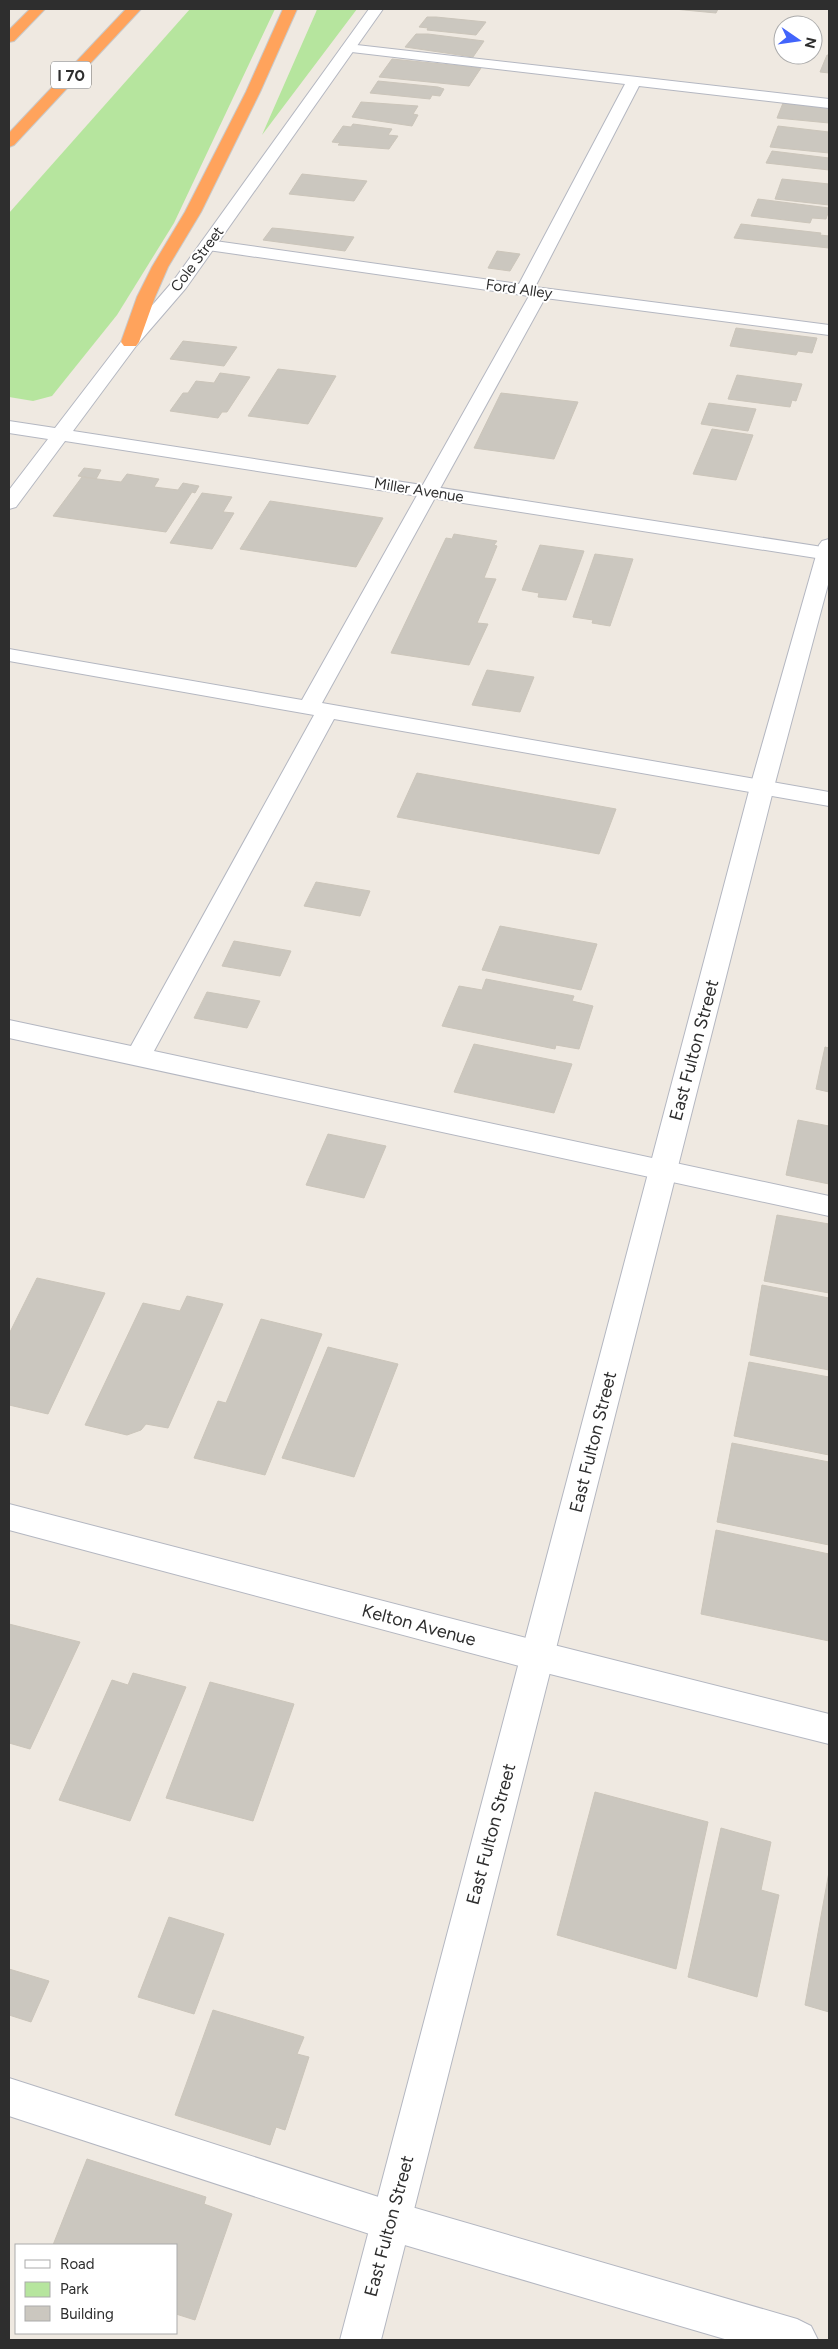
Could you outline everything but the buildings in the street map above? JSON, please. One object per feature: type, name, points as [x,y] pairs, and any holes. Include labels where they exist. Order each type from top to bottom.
[{"type":"highway","points":[[9,38],[38,9]]},
{"type":"highway","name":"I 70","points":[[9,142],[134,9]]},
{"type":"highway","points":[[130,342],[149,290],[193,212],[253,92],[290,9]]},
{"type":"street","name":"Cole Street","points":[[9,503],[130,342],[180,284],[376,9]]},
{"type":"street","points":[[348,48],[829,103]]},
{"type":"street","points":[[138,1057],[533,291],[634,82]]},
{"type":"street","name":"Ford Alley","points":[[208,245],[533,291],[829,330]]},
{"type":"street","name":"Miller Avenue","points":[[9,427],[428,492],[829,551]]},
{"type":"street","name":"East Fulton Street","points":[[360,2340],[762,787],[829,551]]},
{"type":"street","points":[[9,655],[829,799]]},
{"type":"street","points":[[9,1029],[829,1206]]},
{"type":"street","name":"Kelton Avenue","points":[[9,1517],[538,1656],[829,1729]]},
{"type":"street","points":[[9,2097],[390,2221],[797,2340]]},
{"type":"green space","points":[[190,9],[275,9],[174,223],[117,315],[52,396],[33,401],[9,397],[9,213]]},
{"type":"green space","points":[[317,9],[357,9],[262,135],[316,12]]}]
